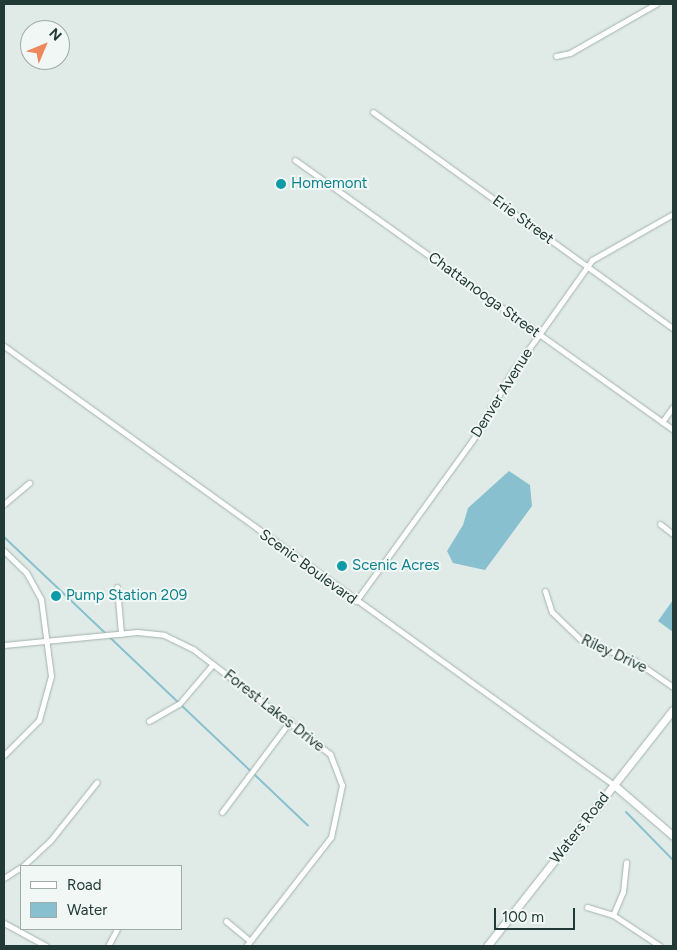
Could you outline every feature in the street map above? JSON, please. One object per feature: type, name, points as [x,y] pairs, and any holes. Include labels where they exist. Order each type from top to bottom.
[{"type":"street","points":[[556,56],[570,53],[656,4]]},
{"type":"street","name":"Erie Street","points":[[373,112],[673,328]]},
{"type":"street","name":"Chattanooga Street","points":[[295,160],[673,430]]},
{"type":"street","name":"Denver Avenue","points":[[356,601],[472,441],[587,266],[673,214]]},
{"type":"street","name":"Scenic Boulevard","points":[[4,346],[614,785]]},
{"type":"street","points":[[662,422],[673,407]]},
{"type":"street","points":[[4,504],[29,483]]},
{"type":"street","points":[[660,524],[673,534]]},
{"type":"street","points":[[4,551],[37,588],[48,640],[50,690],[45,708],[30,734],[4,755]]},
{"type":"street","points":[[117,587],[121,634]]},
{"type":"street","name":"Riley Drive","points":[[545,590],[552,612],[582,642],[634,660],[673,687]]},
{"type":"street","name":"Forest Lakes Drive","points":[[4,645],[121,634],[164,635],[213,664],[321,744],[334,761],[341,778],[342,801],[326,848],[248,944]]},
{"type":"street","points":[[149,721],[169,714],[213,664]]},
{"type":"street","name":"Waters Road","points":[[487,946],[673,710]]},
{"type":"street","points":[[222,812],[290,721]]},
{"type":"street","points":[[24,865],[50,841],[97,782]]},
{"type":"street","points":[[614,785],[673,836]]},
{"type":"street","points":[[613,915],[623,892],[626,862]]},
{"type":"street","points":[[4,878],[20,868]]},
{"type":"street","points":[[588,907],[613,915],[660,946]]},
{"type":"street","points":[[226,921],[248,944]]},
{"type":"street","points":[[4,923],[46,946]]},
{"type":"street","points":[[108,946],[116,930]]},
{"type":"water","points":[[509,471],[530,485],[532,506],[485,570],[453,563],[447,551],[463,525],[468,508]]},
{"type":"water","points":[[673,600],[673,632],[658,621]]},
{"type":"waterway","points":[[4,537],[308,825]]},
{"type":"waterway","points":[[626,812],[673,860]]},
{"type":"place","name":"Homemont","points":[[281,184]]},
{"type":"place","name":"Scenic Acres","points":[[342,566]]},
{"type":"place","name":"Pump Station 209","points":[[56,596]]}]
